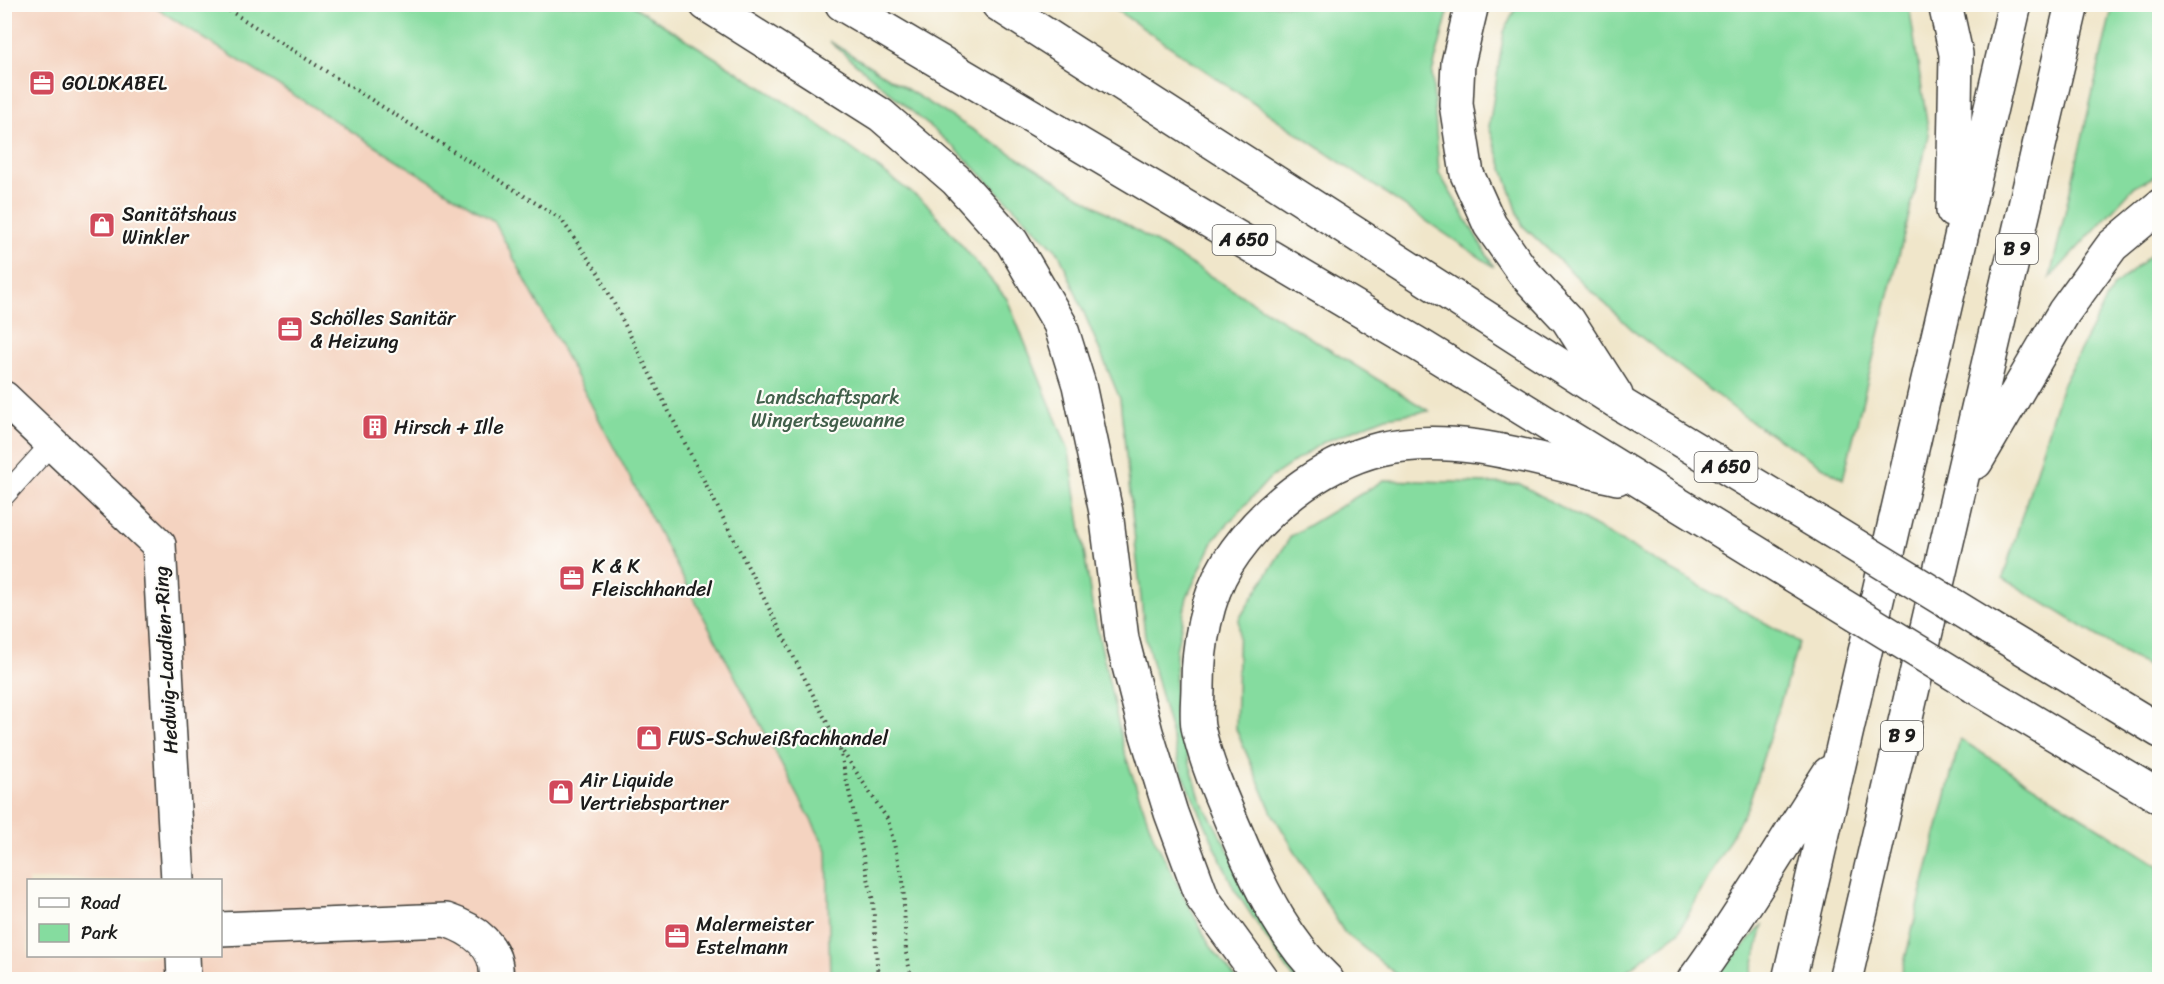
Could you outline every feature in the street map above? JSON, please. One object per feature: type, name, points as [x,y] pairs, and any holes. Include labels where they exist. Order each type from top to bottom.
[{"type":"main road","points":[[706,4],[881,115],[956,180],[1012,242],[1060,324],[1079,385],[1101,489],[1122,639],[1146,732],[1171,813],[1203,899],[1262,980]]},
{"type":"main road","name":"A 650","points":[[843,4],[1411,340],[1974,686],[2160,797]]},
{"type":"main road","name":"A 650","points":[[998,4],[1622,405],[2160,731]]},
{"type":"main road","points":[[1472,4],[1458,63],[1456,104],[1467,174],[1490,225],[1523,272],[1568,320],[1622,405]]},
{"type":"main road","points":[[1945,4],[1956,54],[1952,275]]},
{"type":"main road","points":[[1789,980],[2015,4]]},
{"type":"main road","name":"B 9","points":[[1845,980],[2072,4]]},
{"type":"main road","points":[[1958,492],[2064,312],[2112,246],[2160,206]]},
{"type":"main road","name":"Hedwig-Laudien-Ring","points":[[4,398],[159,545],[178,879]]},
{"type":"main road","points":[[1327,980],[1315,969],[1283,925],[1257,881],[1218,789],[1198,726],[1198,667],[1207,612],[1226,565],[1257,525],[1294,492],[1341,464],[1380,449],[1424,443],[1470,446],[1642,483]]},
{"type":"main road","points":[[1694,980],[1731,929],[1763,873],[1840,757]]},
{"type":"main road","points":[[222,929],[446,920],[469,928],[487,945],[494,958],[496,980]]},
{"type":"main road","points":[[183,957],[184,980]]},
{"type":"lane","points":[[4,496],[53,442]]},
{"type":"path","points":[[219,4],[561,219],[599,274],[839,746],[888,820],[903,880],[906,953],[912,980]]},
{"type":"path","points":[[839,746],[873,901],[878,980]]},
{"type":"shaded area","points":[[5,5],[151,5],[494,221],[827,850],[830,979],[5,980]]},
{"type":"green space","points":[[2113,4],[2159,5],[2159,174],[2134,187],[2050,278]]},
{"type":"green space","name":"Landschaftspark Wingertsgewanne","points":[[151,5],[632,5],[807,116],[927,204],[1007,299],[1069,451],[1092,604],[1124,751],[1154,838],[1209,944],[1236,979],[830,979],[827,850],[494,221]]},
{"type":"green space","points":[[1109,5],[1450,5],[1432,73],[1439,173],[1494,267]]},
{"type":"green space","points":[[1517,5],[1909,5],[1929,135],[1843,479],[1753,423],[1637,334],[1522,225],[1489,127],[1504,32]]},
{"type":"green space","points":[[829,41],[1429,411],[1386,417],[1322,443],[1269,479],[1215,538],[1187,597],[1176,651],[1175,713],[1200,798],[1281,947],[1309,979],[1294,979],[1234,889],[1181,770],[1145,636],[1120,399],[1059,253],[955,148]]},
{"type":"green space","points":[[2159,248],[2159,674],[2003,578],[2062,385],[2113,287]]},
{"type":"green space","points":[[1384,480],[1520,484],[1799,642],[1748,806],[1678,933],[1615,979],[1402,979],[1344,932],[1272,813],[1236,729],[1239,619],[1291,536]]},
{"type":"green space","points":[[1960,739],[2159,866],[2159,979],[1900,979]]},
{"type":"green space","points":[[1763,925],[1750,979],[1713,979]]},
{"type":"place","name":"GOLDKABEL","points":[[42,83]]},
{"type":"place","name":"Sanitätshaus Winkler","points":[[102,225]]},
{"type":"place","name":"Schölles Sanitär & Heizung","points":[[290,329]]},
{"type":"place","name":"Hirsch + Ille","points":[[375,427]]},
{"type":"place","name":"K & K Fleischhandel","points":[[572,578]]},
{"type":"place","name":"FWS-Schweißfachhandel","points":[[649,738]]},
{"type":"place","name":"Air Liquide Vertriebspartner","points":[[561,792]]},
{"type":"place","name":"Malermeister Estelmann","points":[[677,936]]}]
